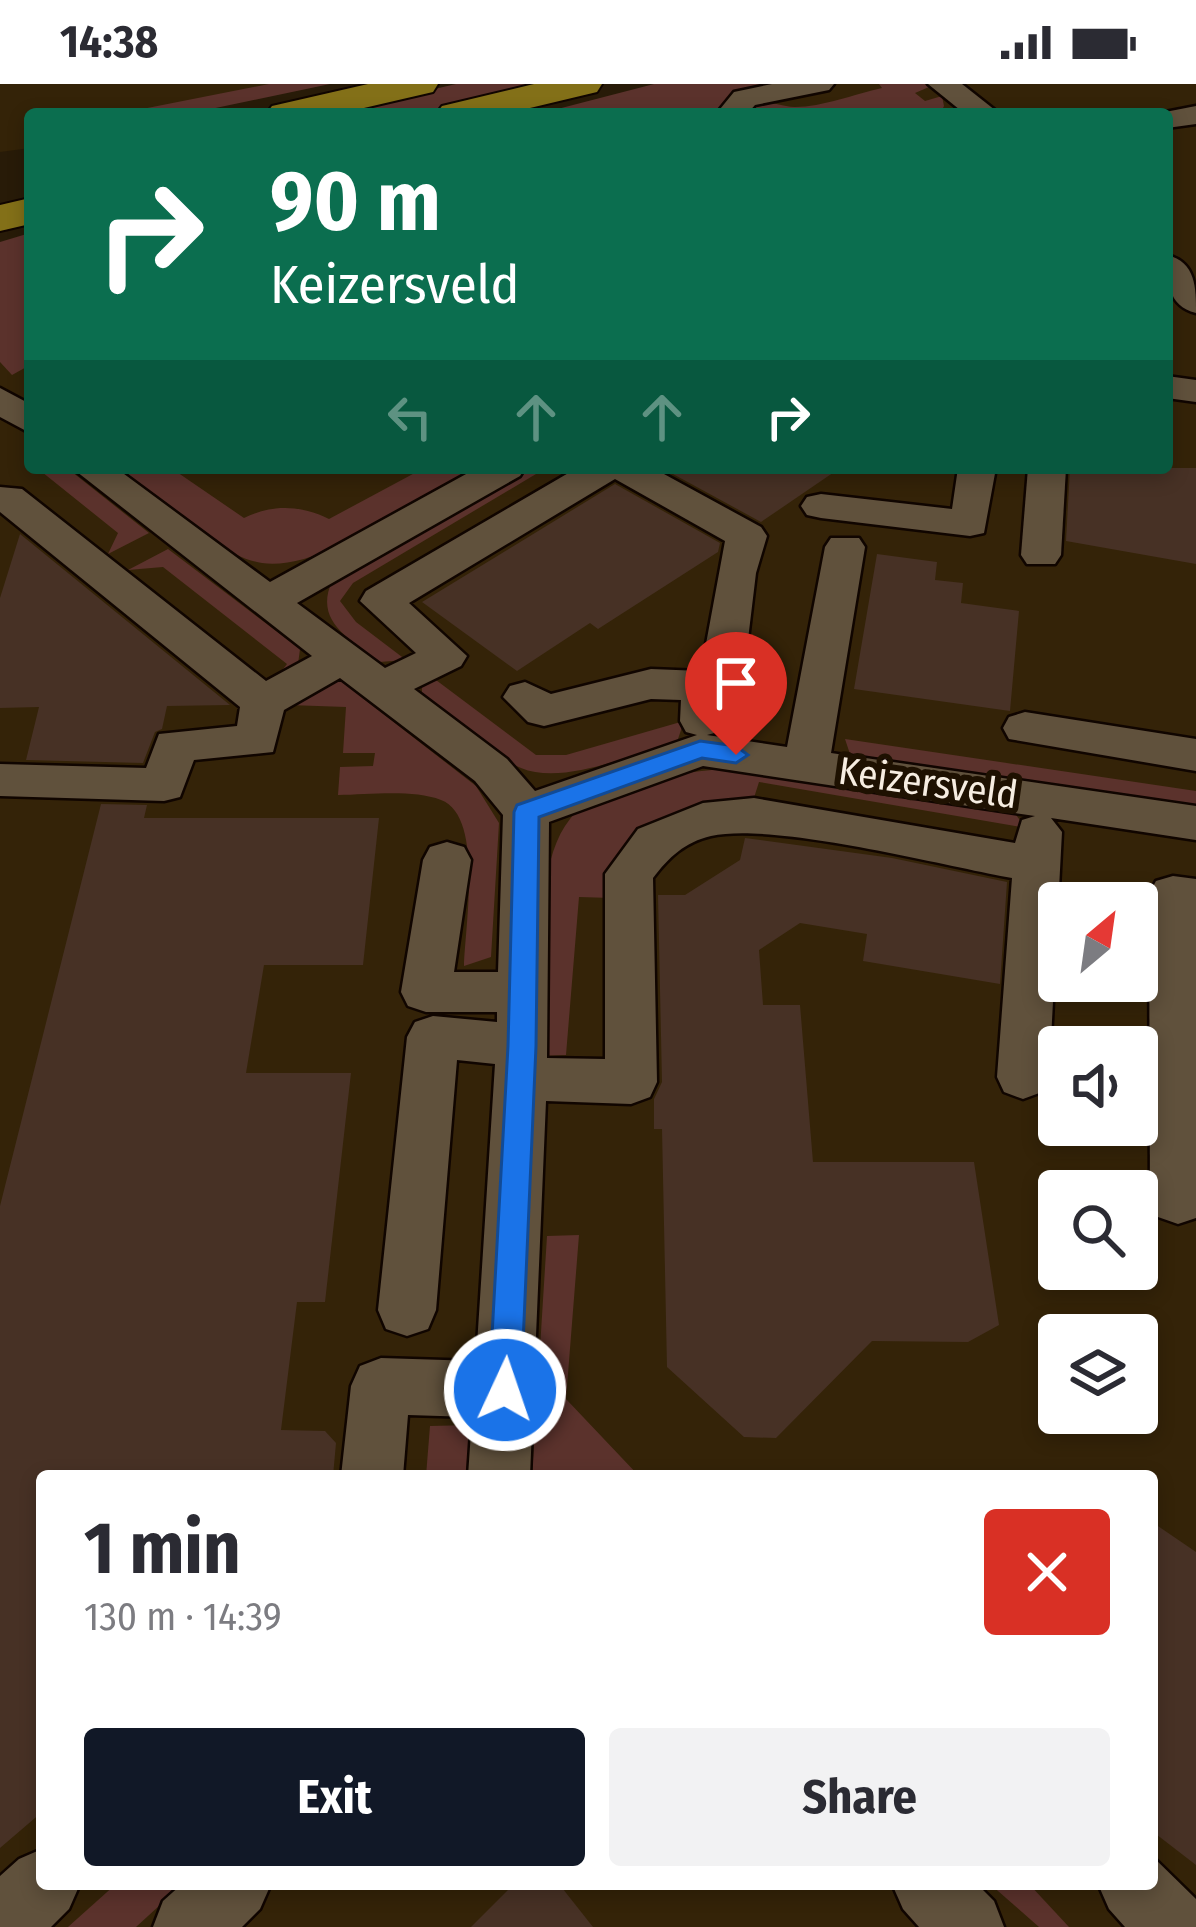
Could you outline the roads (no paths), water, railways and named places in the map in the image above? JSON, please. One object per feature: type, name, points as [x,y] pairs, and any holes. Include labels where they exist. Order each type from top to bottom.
[{"type":"main road","points":[[313,108],[419,84]]},
{"type":"main road","points":[[482,108],[583,84]]},
{"type":"street","points":[[736,108],[745,98],[819,84]]},
{"type":"street","points":[[943,84],[977,108]]},
{"type":"street","points":[[0,399],[24,417]]},
{"type":"street","points":[[100,474],[491,770],[526,812],[520,1063],[499,1470]]},
{"type":"street","points":[[268,601],[495,474]]},
{"type":"street","points":[[263,702],[361,672],[446,656],[380,601],[595,474]]},
{"type":"street","points":[[525,697],[544,711],[651,684],[704,686],[721,681],[736,573],[747,536],[635,474]]},
{"type":"street","points":[[821,506],[970,524],[976,474]]},
{"type":"street","points":[[1041,555],[1047,474]]},
{"type":"street","points":[[0,500],[8,497],[263,702]]},
{"type":"street","points":[[806,765],[845,547]]},
{"type":"street","points":[[700,750],[704,686]]},
{"type":"street","points":[[0,779],[164,785],[175,745],[257,741],[263,702]]},
{"type":"street","points":[[1025,728],[1196,755]]},
{"type":"street","name":"Keizersveld","points":[[526,812],[700,750],[1196,823]]},
{"type":"street","points":[[1023,1077],[1034,864],[1043,800]]},
{"type":"street","points":[[407,1310],[433,1037],[520,1063],[632,1082],[629,874],[655,841],[703,820],[754,814],[1034,864]]},
{"type":"street","points":[[447,860],[426,992],[522,992]]},
{"type":"street","points":[[1178,1200],[1173,894],[1196,897]]},
{"type":"street","points":[[373,1470],[381,1386],[505,1390]]},
{"type":"street","points":[[0,1925],[38,1890]]},
{"type":"street","points":[[189,1927],[229,1890]]},
{"type":"street","points":[[934,1890],[968,1927]]},
{"type":"street","points":[[1139,1890],[1173,1927]]}]
